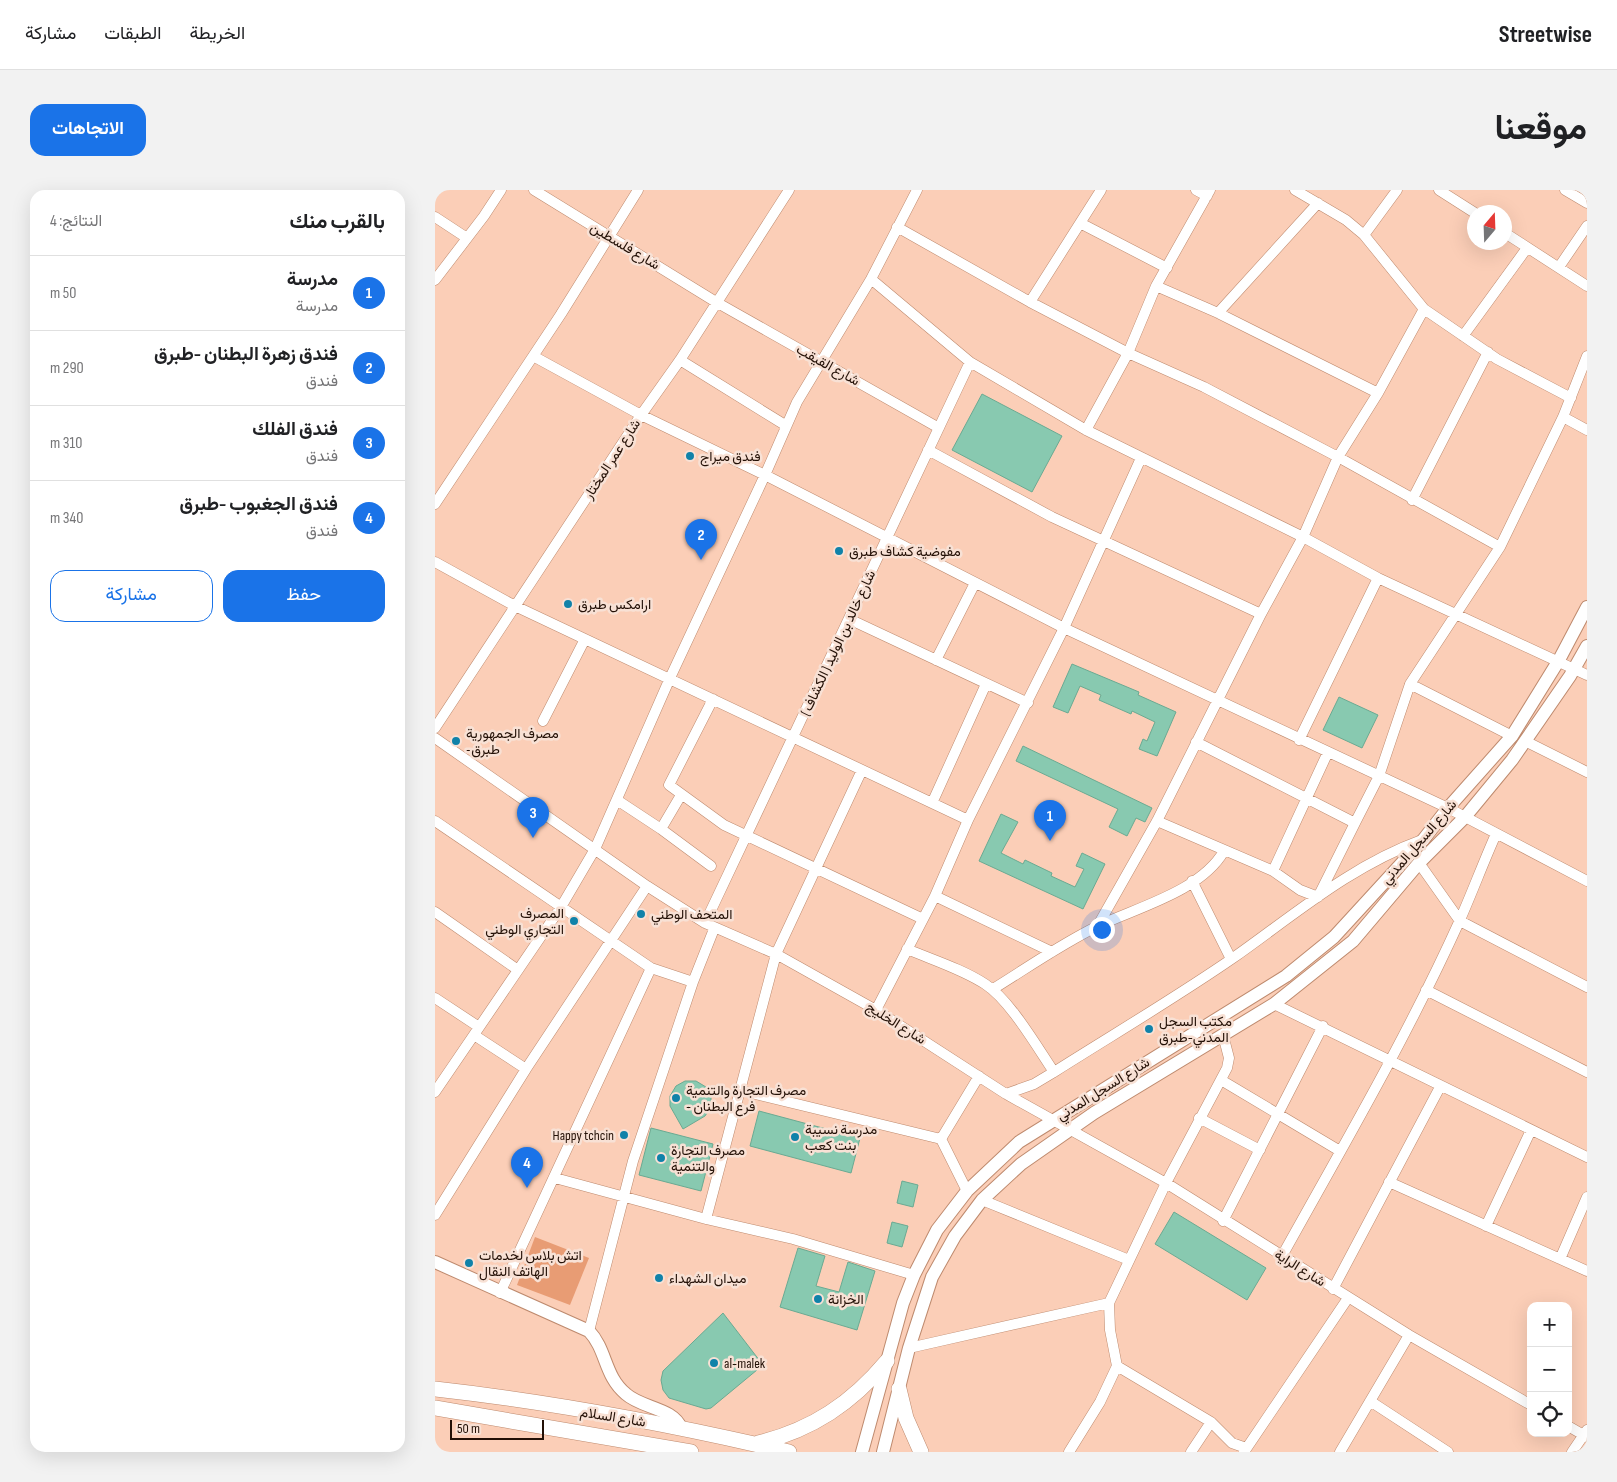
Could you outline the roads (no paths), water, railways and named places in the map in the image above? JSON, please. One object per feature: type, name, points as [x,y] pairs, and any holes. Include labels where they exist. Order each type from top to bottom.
[{"type":"main road","points":[[754,1444],[780,1438],[829,1416],[870,1382],[887,1361]]},
{"type":"main road","points":[[899,1389],[907,1418],[921,1452]]},
{"type":"main road","name":"شارع السلام","points":[[435,1390],[505,1399],[681,1428],[789,1452]]},
{"type":"main road","name":"شارع السلام","points":[[435,1408],[691,1452]]},
{"type":"street","points":[[435,280],[501,190]]},
{"type":"street","name":"شارع فلسطين","points":[[534,190],[716,302]]},
{"type":"street","points":[[435,504],[533,356],[638,190]]},
{"type":"street","name":"شارع عمر المختار","points":[[435,728],[641,415],[680,360],[789,190]]},
{"type":"street","points":[[435,1092],[561,907],[595,849],[670,678],[765,475],[785,425],[871,279],[917,190]]},
{"type":"street","points":[[1030,302],[1101,190]]},
{"type":"street","points":[[1086,430],[1128,353],[1156,286],[1209,193],[1196,190]]},
{"type":"street","points":[[1295,190],[1346,220],[1364,235],[1424,309],[1488,352],[1571,398]]},
{"type":"street","points":[[1364,235],[1397,190]]},
{"type":"street","points":[[1439,190],[1467,208]]},
{"type":"street","points":[[1565,190],[1587,203]]},
{"type":"street","points":[[1218,313],[1318,203]]},
{"type":"street","points":[[435,217],[467,238]]},
{"type":"street","points":[[1080,223],[1167,268]]},
{"type":"street","points":[[1559,267],[1587,226]]},
{"type":"street","points":[[897,227],[1030,302],[1128,353],[1204,387],[1500,547]]},
{"type":"street","points":[[1512,238],[1587,286]]},
{"type":"street","points":[[1463,336],[1527,248]]},
{"type":"street","points":[[871,279],[970,362],[1086,430],[1303,537],[1455,616],[1559,660],[1587,675]]},
{"type":"street","points":[[1156,286],[1218,313],[1378,393]]},
{"type":"street","name":"شارع القيقب","points":[[716,302],[939,428]]},
{"type":"street","points":[[1097,927],[1157,821],[1261,614],[1303,537],[1338,458],[1378,393],[1424,309]]},
{"type":"street","points":[[1412,500],[1488,352]]},
{"type":"street","points":[[533,356],[641,415],[765,475],[886,539],[1064,628],[1218,698],[1299,740],[1329,752],[1448,808],[1587,881]]},
{"type":"street","points":[[1318,897],[1379,776],[1410,684],[1500,547],[1563,417],[1587,356]]},
{"type":"street","points":[[680,360],[785,425]]},
{"type":"street","name":"شارع خالد بن الوليد ( الكشاف )","points":[[589,1331],[623,1197],[710,926],[746,836],[970,362]]},
{"type":"street","points":[[1563,417],[1587,430]]},
{"type":"street","points":[[929,450],[1052,517],[1261,614]]},
{"type":"street","points":[[876,1010],[935,896],[968,820],[1028,704],[1141,458]]},
{"type":"street","points":[[435,562],[515,606],[862,770],[933,801],[968,820]]},
{"type":"street","points":[[1299,740],[1379,578]]},
{"type":"street","points":[[936,660],[975,583]]},
{"type":"street","name":"شارع السجل المدني","points":[[862,1452],[903,1303],[914,1275],[937,1230],[967,1191],[1019,1142],[1287,976],[1334,937],[1423,840],[1448,808],[1512,736],[1559,660],[1587,607]]},
{"type":"street","points":[[849,619],[1028,704]]},
{"type":"street","points":[[543,721],[585,639]]},
{"type":"street","name":"شارع السجل المدني","points":[[883,1452],[921,1305],[942,1256],[982,1200],[1021,1164],[1111,1102],[1274,1004],[1353,941],[1419,863],[1465,817],[1527,742],[1575,669],[1587,646]]},
{"type":"street","points":[[933,801],[986,684]]},
{"type":"street","points":[[1410,684],[1512,736]]},
{"type":"street","points":[[713,699],[669,785],[724,825],[817,867],[923,919]]},
{"type":"street","name":"شارع الخليج","points":[[435,738],[647,886],[710,926],[776,954],[876,1010],[1007,1094],[1070,1130]]},
{"type":"street","points":[[1196,742],[1355,823]]},
{"type":"street","points":[[1527,742],[1587,772]]},
{"type":"street","points":[[1273,871],[1329,752]]},
{"type":"street","points":[[706,1219],[776,954],[862,770]]},
{"type":"street","points":[[661,829],[681,795]]},
{"type":"street","points":[[617,800],[661,829],[711,866]]},
{"type":"street","points":[[435,821],[651,968],[693,982]]},
{"type":"street","points":[[1157,821],[1273,871],[1300,890],[1318,897]]},
{"type":"street","points":[[1282,1256],[1389,1062],[1426,990],[1460,921],[1496,834]]},
{"type":"street","points":[[1007,1094],[1034,1084],[1054,1072],[1231,959],[1318,897],[1391,851],[1423,840]]},
{"type":"street","points":[[993,990],[1052,952],[1097,927],[1156,902],[1192,881],[1212,868],[1224,851]]},
{"type":"street","points":[[1419,863],[1460,921],[1587,987]]},
{"type":"street","points":[[1192,881],[1231,959]]},
{"type":"street","points":[[435,1215],[525,1069],[647,886]]},
{"type":"street","points":[[935,896],[1052,952]]},
{"type":"street","points":[[435,912],[518,970]]},
{"type":"street","points":[[907,949],[979,980],[993,990],[1004,1002],[1054,1072]]},
{"type":"street","points":[[500,1293],[651,968]]},
{"type":"street","points":[[1426,990],[1587,1072]]},
{"type":"street","points":[[435,998],[525,1069]]},
{"type":"street","points":[[1274,1004],[1323,1026],[1389,1062],[1587,1157]]},
{"type":"street","points":[[1223,1221],[1323,1026]]},
{"type":"street","points":[[1069,1452],[1105,1394],[1117,1366],[1110,1330],[1109,1303],[1166,1183],[1229,1063],[1223,1036]]},
{"type":"street","points":[[941,1139],[979,1076]]},
{"type":"street","points":[[1221,1080],[1340,1151]]},
{"type":"street","points":[[1333,1289],[1441,1087]]},
{"type":"street","points":[[739,1090],[941,1139],[967,1191]]},
{"type":"street","points":[[1199,1118],[1260,1150]]},
{"type":"street","name":"شارع الراية","points":[[1070,1130],[1166,1183],[1223,1221],[1333,1289],[1527,1403]]},
{"type":"street","points":[[1486,1226],[1531,1130]]},
{"type":"street","points":[[555,1178],[706,1219],[793,1239],[914,1275]]},
{"type":"street","points":[[1389,1182],[1587,1271]]},
{"type":"street","points":[[1560,1259],[1587,1196]]},
{"type":"street","points":[[982,1200],[1129,1260]]},
{"type":"street","points":[[435,1262],[500,1293],[589,1331],[597,1342],[608,1372],[619,1388],[637,1402],[672,1416],[681,1428]]},
{"type":"street","points":[[1117,1366],[1211,1422],[1232,1443],[1245,1450],[1348,1298]]},
{"type":"street","points":[[909,1348],[1109,1303]]},
{"type":"street","points":[[1340,1452],[1409,1335]]},
{"type":"street","points":[[1370,1401],[1448,1452]]},
{"type":"street","points":[[1191,1452],[1211,1422]]},
{"type":"street","points":[[1572,1428],[1586,1434],[1572,1452]]},
{"type":"place","name":"فندق ميراج","points":[[690,456]]},
{"type":"place","name":"مفوضية كشاف طبرق","points":[[839,551]]},
{"type":"place","name":"فندق زهرة البطنان -طبرق","points":[[701,560]]},
{"type":"place","name":"ارامكس طبرق","points":[[568,604]]},
{"type":"place","name":"مصرف الجمهورية -طبرق","points":[[456,741]]},
{"type":"place","name":"فندق الفلك","points":[[533,838]]},
{"type":"place","name":"مدرسة","points":[[1050,841]]},
{"type":"place","name":"المتحف الوطني","points":[[641,914]]},
{"type":"place","name":"المصرف التجاري الوطني","points":[[574,921]]},
{"type":"place","name":"مكتب السجل المدني-طبرق","points":[[1149,1029]]},
{"type":"place","name":"مصرف التجارة والتنمية - فرع البطنان","points":[[676,1098]]},
{"type":"place","name":"Happy tchcin","points":[[624,1135]]},
{"type":"place","name":"مدرسة نسيبة بنت كعب","points":[[795,1137]]},
{"type":"place","name":"مصرف التجارة والتنمية","points":[[661,1158]]},
{"type":"place","name":"فندق الجغبوب -طبرق","points":[[527,1188]]},
{"type":"place","name":"اتش بلاس لخدمات الهاتف النقال","points":[[469,1263]]},
{"type":"place","name":"ميدان الشهداء","points":[[659,1278]]},
{"type":"place","name":"الخزانة","points":[[818,1299]]},
{"type":"place","name":"al-malek","points":[[714,1363]]}]
